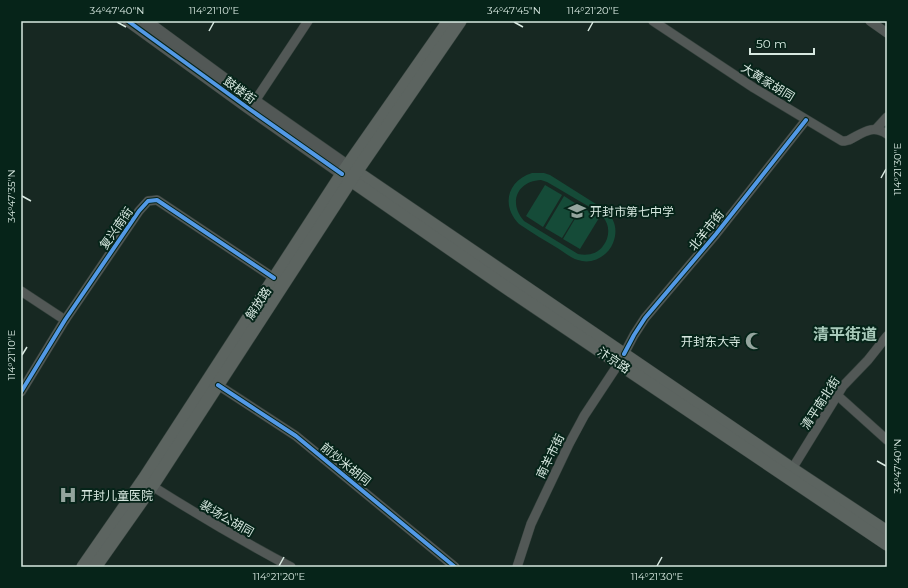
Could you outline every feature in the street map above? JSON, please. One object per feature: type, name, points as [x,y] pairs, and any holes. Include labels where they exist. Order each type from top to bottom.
[{"type":"main road","name":"解放路","points":[[95,567],[152,486],[218,385],[349,173],[449,21]]},
{"type":"main road","name":"解放路","points":[[82,567],[144,479],[274,278],[460,21]]},
{"type":"main road","name":"汴京路","points":[[349,173],[507,288],[621,358],[887,532]]},
{"type":"main road","name":"汴京路","points":[[621,358],[887,544]]},
{"type":"street","name":"鼓楼街","points":[[128,21],[241,103],[349,173]]},
{"type":"street","name":"鼓楼街","points":[[146,21],[255,101],[349,173]]},
{"type":"street","points":[[255,101],[308,21]]},
{"type":"street","name":"大黄家胡同","points":[[653,21],[754,88],[842,141],[876,129]]},
{"type":"street","points":[[870,21],[887,33]]},
{"type":"street","points":[[887,117],[876,129],[887,134]]},
{"type":"street","name":"北羊市街","points":[[621,358],[645,318],[716,234],[806,120]]},
{"type":"street","name":"复兴南街","points":[[21,392],[65,320],[139,211],[148,201],[157,200],[274,278]]},
{"type":"street","points":[[21,291],[65,320]]},
{"type":"street","name":"清平南北街","points":[[792,469],[843,386],[868,360],[887,336]]},
{"type":"street","name":"南羊市街","points":[[517,567],[531,524],[569,444],[584,416],[621,358]]},
{"type":"street","name":"前炒米胡同","points":[[218,385],[296,436],[455,567]]},
{"type":"street","points":[[838,395],[887,440]]},
{"type":"street","name":"裴场公胡同","points":[[152,486],[187,508],[291,567]]},
{"type":"green space","points":[[532,173],[544,173],[550,175],[607,211],[615,226],[615,239],[611,248],[599,258],[594,260],[578,260],[519,224],[513,217],[510,210],[509,195],[517,182]],"holes":[[[541,180],[547,182],[602,215],[608,227],[608,235],[603,246],[598,251],[585,255],[578,254],[524,221],[519,214],[517,207],[516,200],[518,194],[526,184],[533,181]]]},
{"type":"green space","points":[[545,185],[562,195],[543,227],[526,216]]},
{"type":"green space","points":[[564,196],[581,207],[562,238],[545,228]]},
{"type":"green space","points":[[582,207],[599,218],[580,249],[563,239]]},
{"type":"cycle path","points":[[128,21],[342,174]]},
{"type":"cycle path","points":[[624,354],[645,318],[716,234],[806,120]]},
{"type":"cycle path","points":[[21,392],[65,320],[139,211],[148,201],[157,200],[274,278]]},
{"type":"cycle path","points":[[218,385],[296,436],[455,567]]},
{"type":"place","name":"开封市第七中学","points":[[577,211]]},
{"type":"place","name":"开封东大寺","points":[[754,341]]},
{"type":"place","name":"开封儿童医院","points":[[68,495]]},
{"type":"district","name":"清平街道","points":[[845,334]]}]
